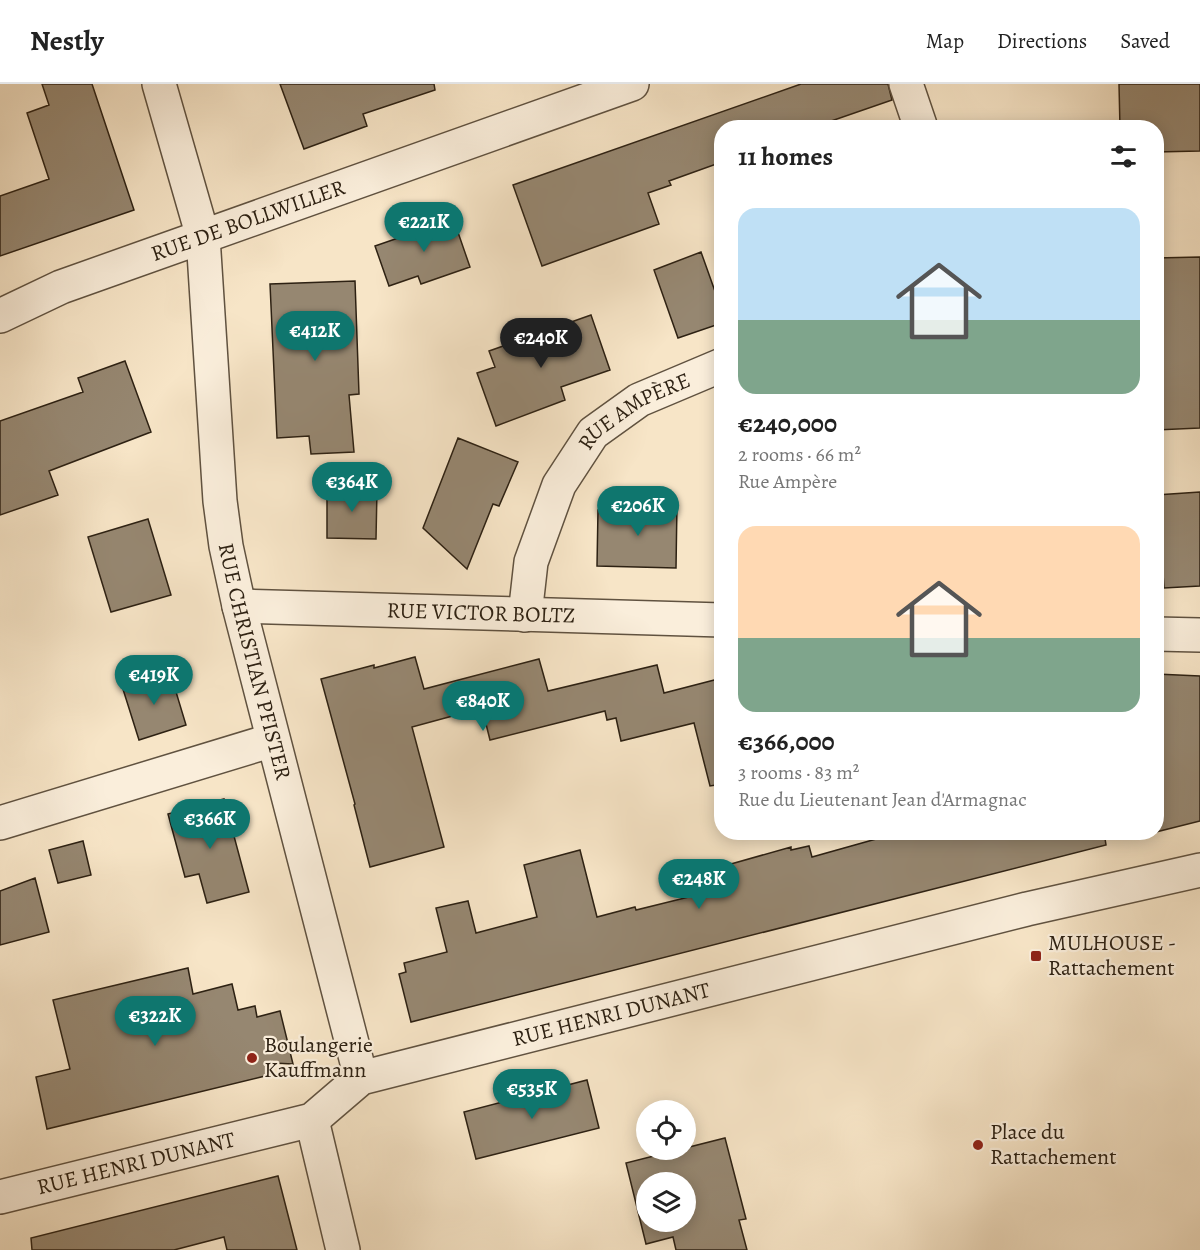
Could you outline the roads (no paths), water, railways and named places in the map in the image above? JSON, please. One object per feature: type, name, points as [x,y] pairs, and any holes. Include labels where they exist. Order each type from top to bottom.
[{"type":"street","name":"RUE CHRISTIAN PFISTER","points":[[159,84],[203,237],[220,501],[226,546],[273,740],[361,1078]]},
{"type":"street","name":"RUE DE BOLLWILLER","points":[[0,316],[61,287],[632,84]]},
{"type":"street","points":[[906,84],[918,120]]},
{"type":"street","name":"RUE AMPÈRE","points":[[525,615],[531,562],[559,485],[593,434],[639,400],[714,368]]},
{"type":"street","name":"RUE VICTOR BOLTZ","points":[[239,606],[714,621]]},
{"type":"street","points":[[1164,634],[1200,635]]},
{"type":"street","points":[[0,823],[273,740]]},
{"type":"street","name":"RUE HENRI DUNANT","points":[[0,1197],[312,1120],[361,1078],[1015,912],[1200,870]]},
{"type":"street","points":[[312,1120],[343,1250]]},
{"type":"place","name":"MULHOUSE - Rattachement","points":[[1036,956]]},
{"type":"place","name":"Boulangerie Kauffmann","points":[[252,1058]]},
{"type":"place","name":"Place du Rattachement","points":[[978,1145]]}]
